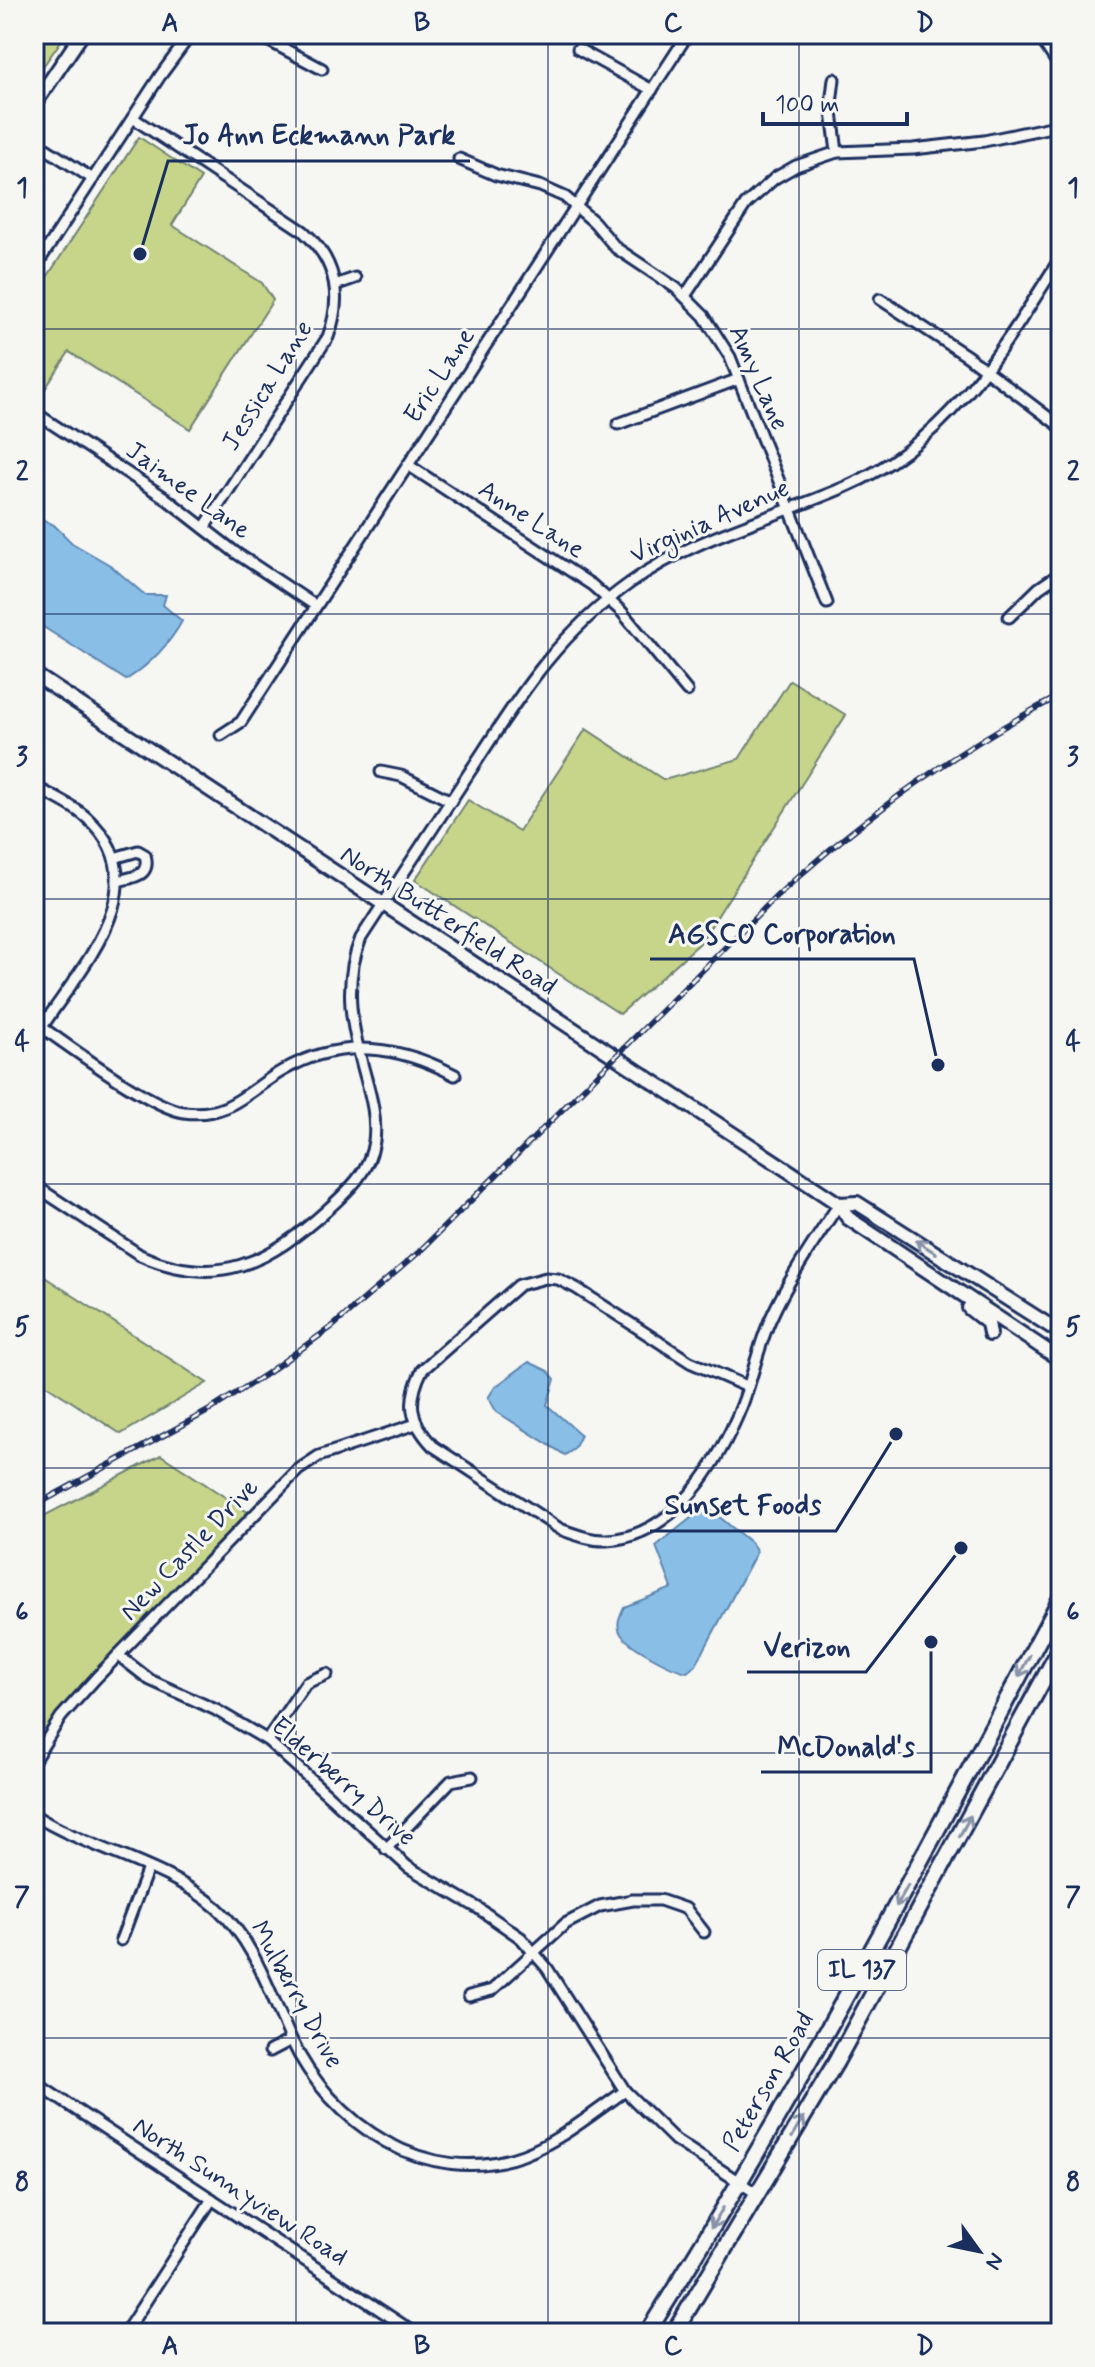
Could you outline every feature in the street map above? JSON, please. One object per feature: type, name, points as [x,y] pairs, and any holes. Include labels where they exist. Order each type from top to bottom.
[{"type":"main road","points":[[34,105],[82,34]]},
{"type":"main road","name":"North Butterfield Road","points":[[34,674],[839,1204],[848,1218],[1061,1360]]},
{"type":"main road","name":"North Butterfield Road","points":[[839,1204],[857,1203],[1061,1333]]},
{"type":"main road","points":[[905,1256],[914,1268],[988,1323],[990,1334]]},
{"type":"main road","points":[[992,1289],[1008,1325]]},
{"type":"main road","name":"Peterson Road","points":[[647,2333],[856,1981],[1061,1598]]},
{"type":"main road","name":"Peterson Road","points":[[674,2333],[759,2195],[904,1941],[1061,1647]]},
{"type":"street","points":[[34,269],[191,34]]},
{"type":"street","points":[[256,34],[322,69]]},
{"type":"street","name":"Eric Lane","points":[[221,735],[241,722],[688,34]]},
{"type":"street","points":[[1038,34],[1061,69]]},
{"type":"street","points":[[578,49],[652,90]]},
{"type":"street","points":[[834,79],[831,104],[837,152]]},
{"type":"street","name":"Jessica Lane","points":[[133,118],[303,231],[320,249],[335,285],[336,310],[328,337],[204,528]]},
{"type":"street","points":[[685,296],[746,204],[796,166],[837,152],[913,149],[984,141],[1061,125]]},
{"type":"street","points":[[34,141],[93,179]]},
{"type":"street","name":"Amy Lane","points":[[459,159],[496,175],[557,192],[576,206],[616,248],[685,296],[704,316],[739,379],[827,603]]},
{"type":"street","name":"Virginia Avenue","points":[[34,1185],[140,1255],[157,1262],[198,1270],[236,1267],[279,1250],[350,1190],[370,1158],[375,1120],[350,1015],[353,958],[361,938],[538,669],[569,634],[609,599],[657,567],[718,537],[848,486],[897,458],[945,419],[986,371],[1061,257]]},
{"type":"street","points":[[335,285],[355,278]]},
{"type":"street","points":[[880,299],[986,371],[1061,427]]},
{"type":"street","points":[[618,424],[739,379]]},
{"type":"street","name":"Jaimee Lane","points":[[34,412],[164,497],[236,553],[316,606]]},
{"type":"street","name":"Anne Lane","points":[[408,465],[592,585],[609,599],[687,691]]},
{"type":"street","points":[[1009,617],[1039,588],[1061,573]]},
{"type":"street","points":[[381,772],[401,776],[451,801]]},
{"type":"street","points":[[34,786],[87,818],[98,830],[114,858],[117,881],[115,907],[103,935],[38,1024],[157,1103],[188,1112],[224,1109],[280,1072],[329,1052],[386,1049],[455,1075]]},
{"type":"street","points":[[114,858],[138,851],[145,855],[147,864],[146,871],[138,876],[117,881]]},
{"type":"street","points":[[748,1387],[690,1362],[576,1288],[558,1279],[546,1278],[519,1285],[422,1370],[412,1398],[416,1424],[433,1446],[560,1529],[582,1537],[606,1540],[657,1523],[674,1510],[706,1473],[723,1446],[748,1387],[769,1321],[784,1291],[839,1204]]},
{"type":"street","name":"New Castle Drive","points":[[34,1760],[61,1717],[298,1470],[319,1456],[416,1424]]},
{"type":"street","name":"Elderberry Drive","points":[[118,1655],[150,1680],[216,1710],[267,1740],[408,1867],[503,1924],[533,1952]]},
{"type":"street","points":[[267,1740],[306,1683],[327,1674]]},
{"type":"street","points":[[386,1849],[451,1781],[472,1777]]},
{"type":"street","name":"Mulberry Drive","points":[[34,1815],[71,1836],[174,1880],[218,1909],[245,1942],[275,1999],[291,2040],[313,2077],[339,2109],[414,2156],[445,2163],[475,2165],[521,2156],[546,2145],[625,2091]]},
{"type":"street","points":[[121,1940],[148,1868]]},
{"type":"street","points":[[469,1996],[492,1990],[565,1924],[600,1906],[633,1900],[660,1900],[686,1909],[704,1932]]},
{"type":"street","points":[[533,1952],[547,1968],[625,2091],[675,2140],[759,2195]]},
{"type":"street","points":[[270,2051],[291,2040]]},
{"type":"street","points":[[34,2100],[38,2084]]},
{"type":"street","name":"North Sunnyview Road","points":[[38,2084],[415,2333]]},
{"type":"street","points":[[125,2333],[212,2199]]},
{"type":"street","points":[[389,2333],[396,2321]]},
{"type":"green space","points":[[34,34],[66,34],[34,79]]},
{"type":"green space","points":[[139,137],[201,178],[172,225],[262,283],[273,300],[190,429],[69,352],[40,397],[34,393],[34,297]]},
{"type":"green space","points":[[790,680],[846,715],[700,943],[620,1014],[415,880],[468,800],[519,831],[586,729],[664,780],[739,759]]},
{"type":"green space","points":[[34,1270],[207,1383],[121,1434],[34,1377]]},
{"type":"green space","points":[[161,1455],[249,1513],[84,1684],[34,1750],[34,1521]]},
{"type":"water","points":[[34,515],[54,525],[72,543],[110,565],[145,595],[166,595],[163,605],[182,621],[158,654],[126,680],[34,621]]},
{"type":"water","points":[[529,1362],[548,1371],[555,1379],[547,1405],[581,1435],[574,1449],[565,1455],[497,1412],[488,1398],[495,1387]]},
{"type":"water","points":[[706,1506],[750,1542],[756,1553],[696,1665],[687,1672],[639,1650],[620,1632],[618,1623],[624,1607],[672,1588],[656,1546]]},
{"type":"railway","points":[[34,1506],[210,1410],[333,1326],[419,1252],[780,893],[813,864],[880,810],[950,760],[1061,695]]},
{"type":"place","name":"Jo Ann Eckmann Park","points":[[140,254]]},
{"type":"place","name":"AGSCO Corporation","points":[[938,1065]]},
{"type":"place","name":"Sunset Foods","points":[[896,1434]]},
{"type":"place","name":"Verizon","points":[[961,1548]]},
{"type":"place","name":"McDonald's","points":[[931,1642]]}]
